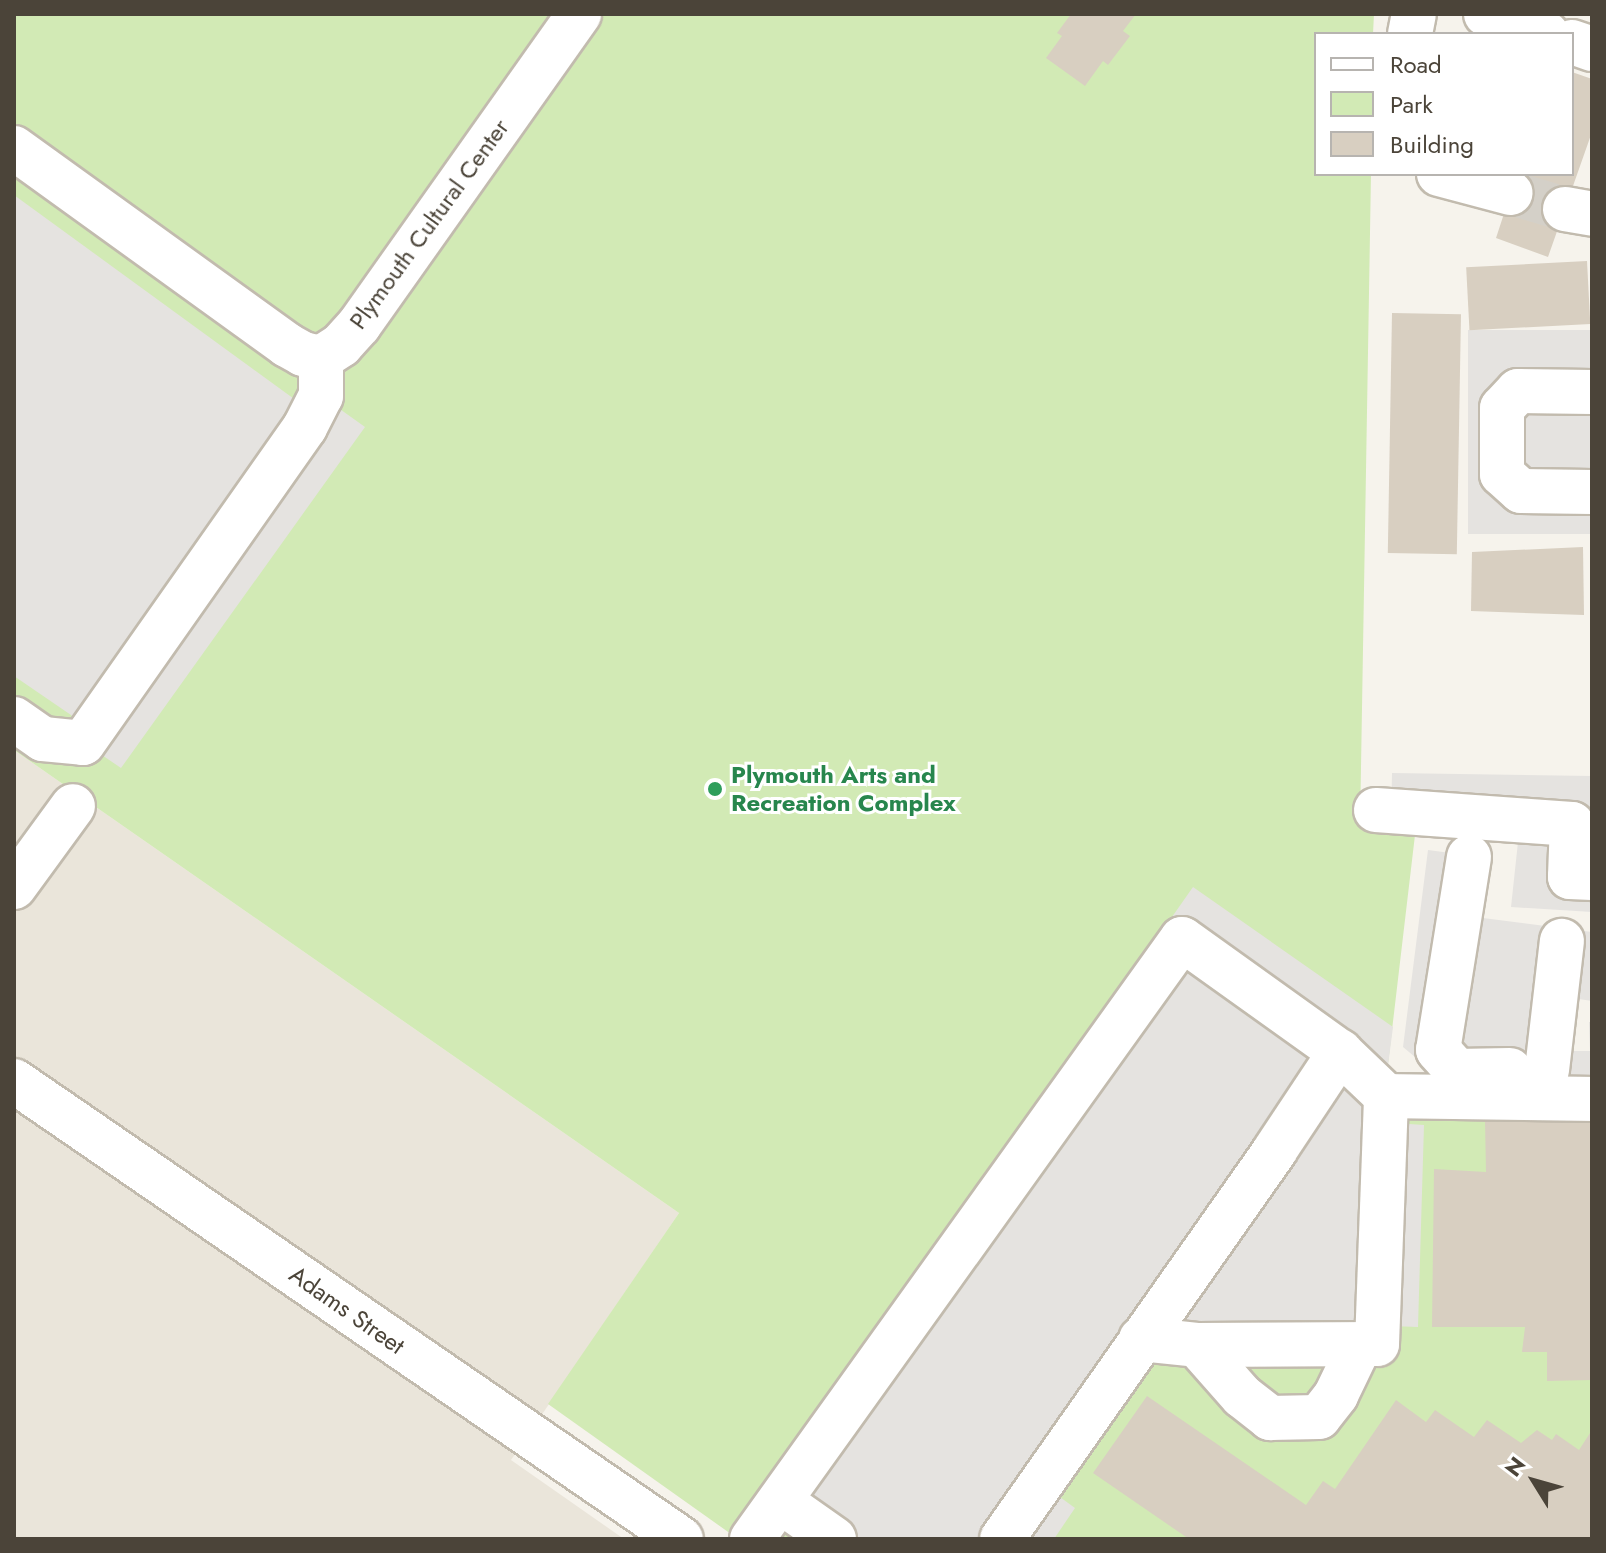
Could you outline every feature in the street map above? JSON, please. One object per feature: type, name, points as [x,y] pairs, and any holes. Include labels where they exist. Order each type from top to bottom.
[{"type":"street","name":"Plymouth Cultural Center","points":[[321,358],[341,345],[359,325],[579,14]]},
{"type":"street","points":[[1486,14],[1541,32]]},
{"type":"street","points":[[14,148],[287,345],[303,354],[321,358],[321,396],[305,427],[83,743],[43,739],[14,719]]},
{"type":"street","points":[[1447,176],[1511,193]]},
{"type":"street","points":[[1592,392],[1518,391],[1502,408],[1502,474],[1521,491],[1592,492]]},
{"type":"street","points":[[14,887],[73,806]]},
{"type":"street","points":[[1376,810],[1572,824],[1570,877],[1592,878]]},
{"type":"street","points":[[1469,857],[1438,1050],[1457,1071],[1592,1069]]},
{"type":"street","points":[[752,1539],[1182,939],[1340,1052],[1386,1096],[1592,1099]]},
{"type":"street","points":[[1547,1070],[1562,941]]},
{"type":"street","points":[[1002,1539],[1340,1052]]},
{"type":"street","name":"Adams Street","points":[[14,1081],[681,1539]]},
{"type":"street","points":[[1141,1339],[1197,1345],[1377,1344],[1386,1096]]},
{"type":"street","points":[[1197,1345],[1242,1396],[1270,1418],[1319,1417],[1336,1395],[1360,1345]]},
{"type":"street","points":[[780,1501],[834,1539]]},
{"type":"shaded area","points":[[14,195],[323,420],[337,407],[365,427],[121,768],[96,751],[71,715],[14,676]]},
{"type":"shaded area","points":[[1468,330],[1592,330],[1592,534],[1468,534]]},
{"type":"shaded area","points":[[14,750],[679,1213],[511,1460],[624,1539],[14,1539]]},
{"type":"shaded area","points":[[1392,773],[1592,776],[1592,912],[1511,907],[1518,842],[1391,826]]},
{"type":"shaded area","points":[[1428,850],[1488,858],[1483,918],[1592,932],[1592,1001],[1572,998],[1564,1051],[1590,1051],[1589,1022],[1592,1022],[1592,1077],[1439,1077],[1403,1047]]},
{"type":"shaded area","points":[[1193,887],[1393,1027],[1386,1081],[1394,1123],[1424,1125],[1418,1327],[1391,1326],[1380,1368],[1156,1361],[1133,1373],[1053,1492],[1075,1508],[1054,1539],[807,1539],[759,1506]]},
{"type":"green space","name":"Plymouth Arts and Recreation Complex","points":[[14,14],[1374,14],[1373,32],[1314,32],[1314,176],[1371,176],[1360,827],[1415,835],[1386,1081],[1592,1083],[1592,1539],[738,1539],[548,1404],[679,1213],[14,750]]},
{"type":"building","points":[[1071,14],[1136,14],[1123,31],[1130,36],[1108,65],[1103,61],[1085,86],[1046,58],[1062,36],[1057,33]]},
{"type":"building","points":[[1574,73],[1592,79],[1592,132],[1548,257],[1496,238],[1516,176],[1574,176]]},
{"type":"building","points":[[1587,261],[1590,324],[1469,330],[1466,267]]},
{"type":"building","points":[[1392,313],[1461,314],[1457,554],[1388,553]]},
{"type":"building","points":[[1583,547],[1584,615],[1471,611],[1472,552]]},
{"type":"building","points":[[1485,1121],[1592,1121],[1592,1380],[1547,1381],[1547,1352],[1522,1352],[1525,1327],[1432,1327],[1434,1169],[1486,1172]]},
{"type":"building","points":[[1147,1396],[1306,1505],[1323,1481],[1335,1489],[1396,1400],[1426,1422],[1435,1410],[1474,1437],[1487,1420],[1521,1443],[1537,1430],[1552,1440],[1556,1434],[1579,1450],[1592,1430],[1592,1539],[1189,1539],[1093,1473]]},
{"type":"tunnel","points":[[1511,193],[1565,209]]},
{"type":"place","name":"Plymouth Arts and Recreation Complex","points":[[715,789]]}]
